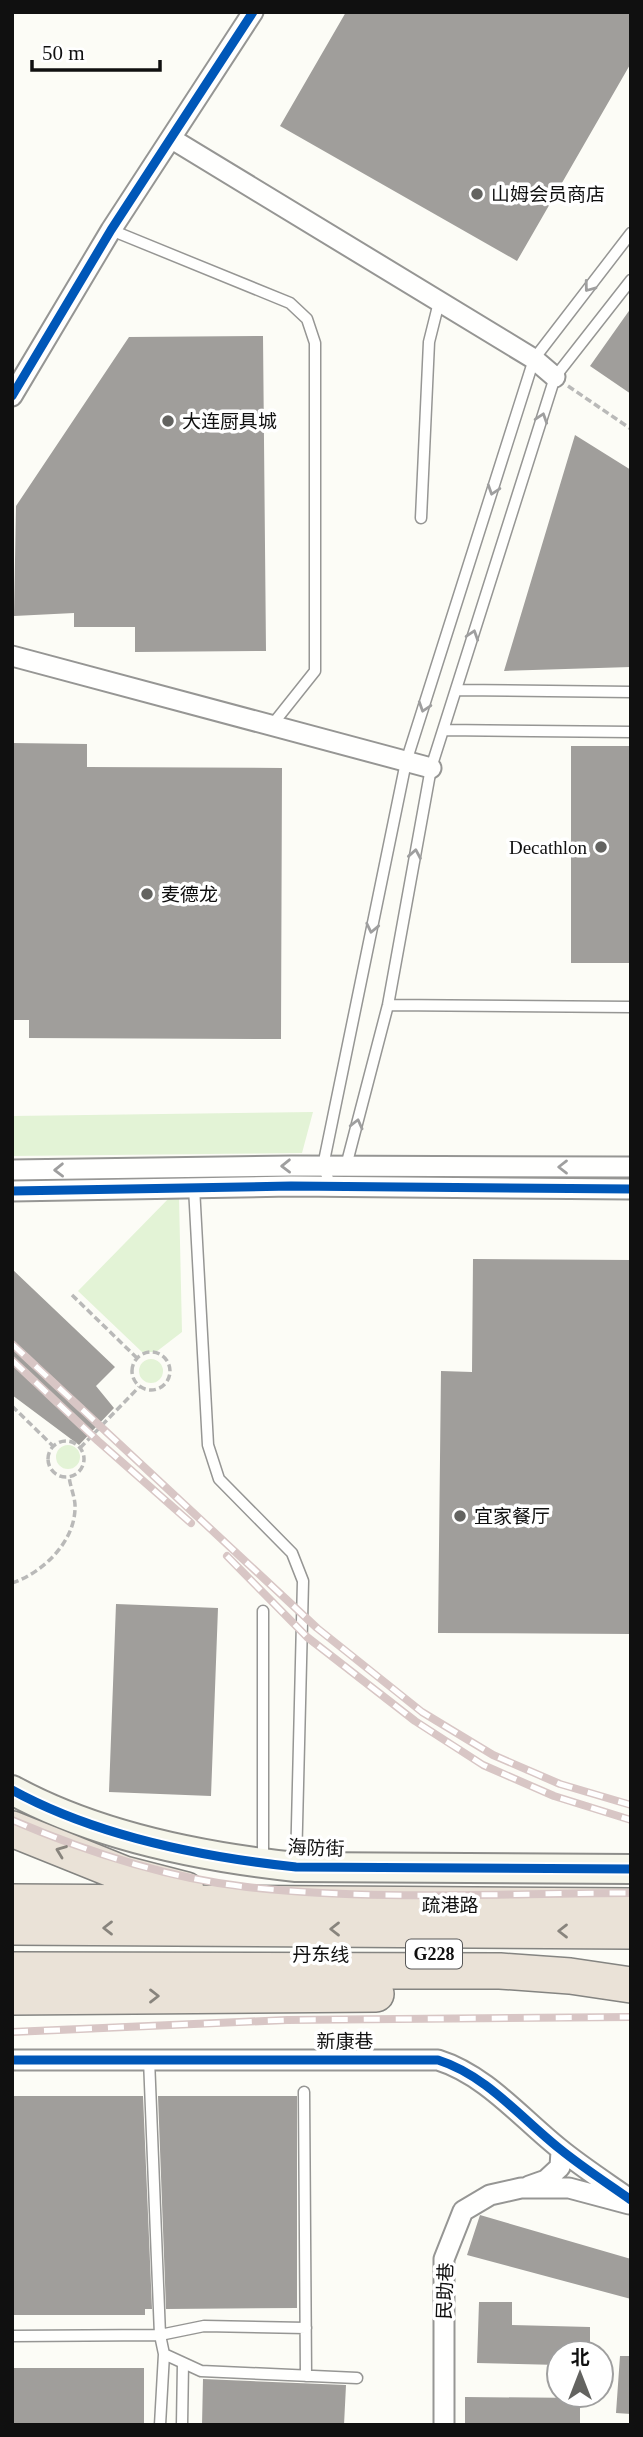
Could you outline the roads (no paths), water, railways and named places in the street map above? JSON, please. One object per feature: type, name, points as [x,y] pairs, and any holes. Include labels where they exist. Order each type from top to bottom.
[{"type":"highway","points":[[12,1829],[124,1874],[192,1892],[269,1904]]},
{"type":"highway","points":[[12,1902],[269,1904]]},
{"type":"highway","name":"疏港路","points":[[269,1904],[631,1906]]},
{"type":"highway","points":[[12,1927],[631,1931]]},
{"type":"highway","name":"丹东线","points":[[12,1952],[631,1956]]},
{"type":"highway","points":[[12,1970],[319,1983]]},
{"type":"highway","points":[[12,1997],[319,1983],[500,1971],[570,1976],[631,1986]]},
{"type":"street","points":[[12,396],[111,230],[253,12]]},
{"type":"street","points":[[172,139],[534,359],[555,377]]},
{"type":"street","points":[[12,656],[431,768]]},
{"type":"street","points":[[12,1191],[323,1166],[631,1167]]},
{"type":"street","points":[[12,1170],[331,1186],[631,1189]]},
{"type":"street","name":"海防街","points":[[12,1790],[35,1803],[151,1840],[263,1863],[296,1867],[631,1869]]},
{"type":"street","name":"新康巷","points":[[12,2060],[438,2060],[458,2066],[478,2079],[562,2151],[631,2202]]},
{"type":"street","points":[[521,2188],[546,2180],[560,2167],[562,2151]]},
{"type":"street","name":"民助巷","points":[[443,2425],[444,2259],[463,2211],[490,2195],[521,2188],[569,2188],[631,2202]]},
{"type":"lane","points":[[111,230],[290,303],[307,319],[315,343],[315,671],[272,725]]},
{"type":"lane","points":[[631,233],[534,359],[406,762],[323,1166],[331,1186],[346,1167],[388,1005],[431,768],[555,377],[631,280]]},
{"type":"lane","points":[[421,518],[429,342],[439,302]]},
{"type":"lane","points":[[456,690],[631,692]]},
{"type":"lane","points":[[443,730],[631,732]]},
{"type":"lane","points":[[388,1005],[631,1007]]},
{"type":"lane","points":[[193,1177],[208,1446],[219,1479],[292,1553],[303,1581],[296,1867]]},
{"type":"lane","points":[[263,1611],[263,1863]]},
{"type":"lane","points":[[149,2059],[160,2335],[164,2354],[160,2425]]},
{"type":"lane","points":[[304,2092],[306,2376]]},
{"type":"lane","points":[[12,2336],[160,2335],[204,2326],[306,2328]]},
{"type":"lane","points":[[164,2354],[201,2371],[357,2378]]},
{"type":"lane","points":[[182,2425],[183,2363]]},
{"type":"railway","points":[[12,1344],[317,1628],[422,1712],[493,1755],[560,1784],[631,1805]]},
{"type":"railway","points":[[12,1360],[191,1523]]},
{"type":"railway","points":[[227,1556],[307,1637],[415,1721],[483,1765],[554,1796],[631,1820]]},
{"type":"railway","points":[[12,1820],[127,1862],[187,1877],[247,1887],[391,1895],[631,1893]]},
{"type":"railway","points":[[12,2032],[287,2020],[631,2017]]},
{"type":"place","name":"山姆会员商店","points":[[477,194]]},
{"type":"place","name":"大连厨具城","points":[[168,421]]},
{"type":"place","name":"Decathlon","points":[[601,847]]},
{"type":"place","name":"麦德龙","points":[[147,894]]},
{"type":"place","name":"宜家餐厅","points":[[460,1516]]}]
